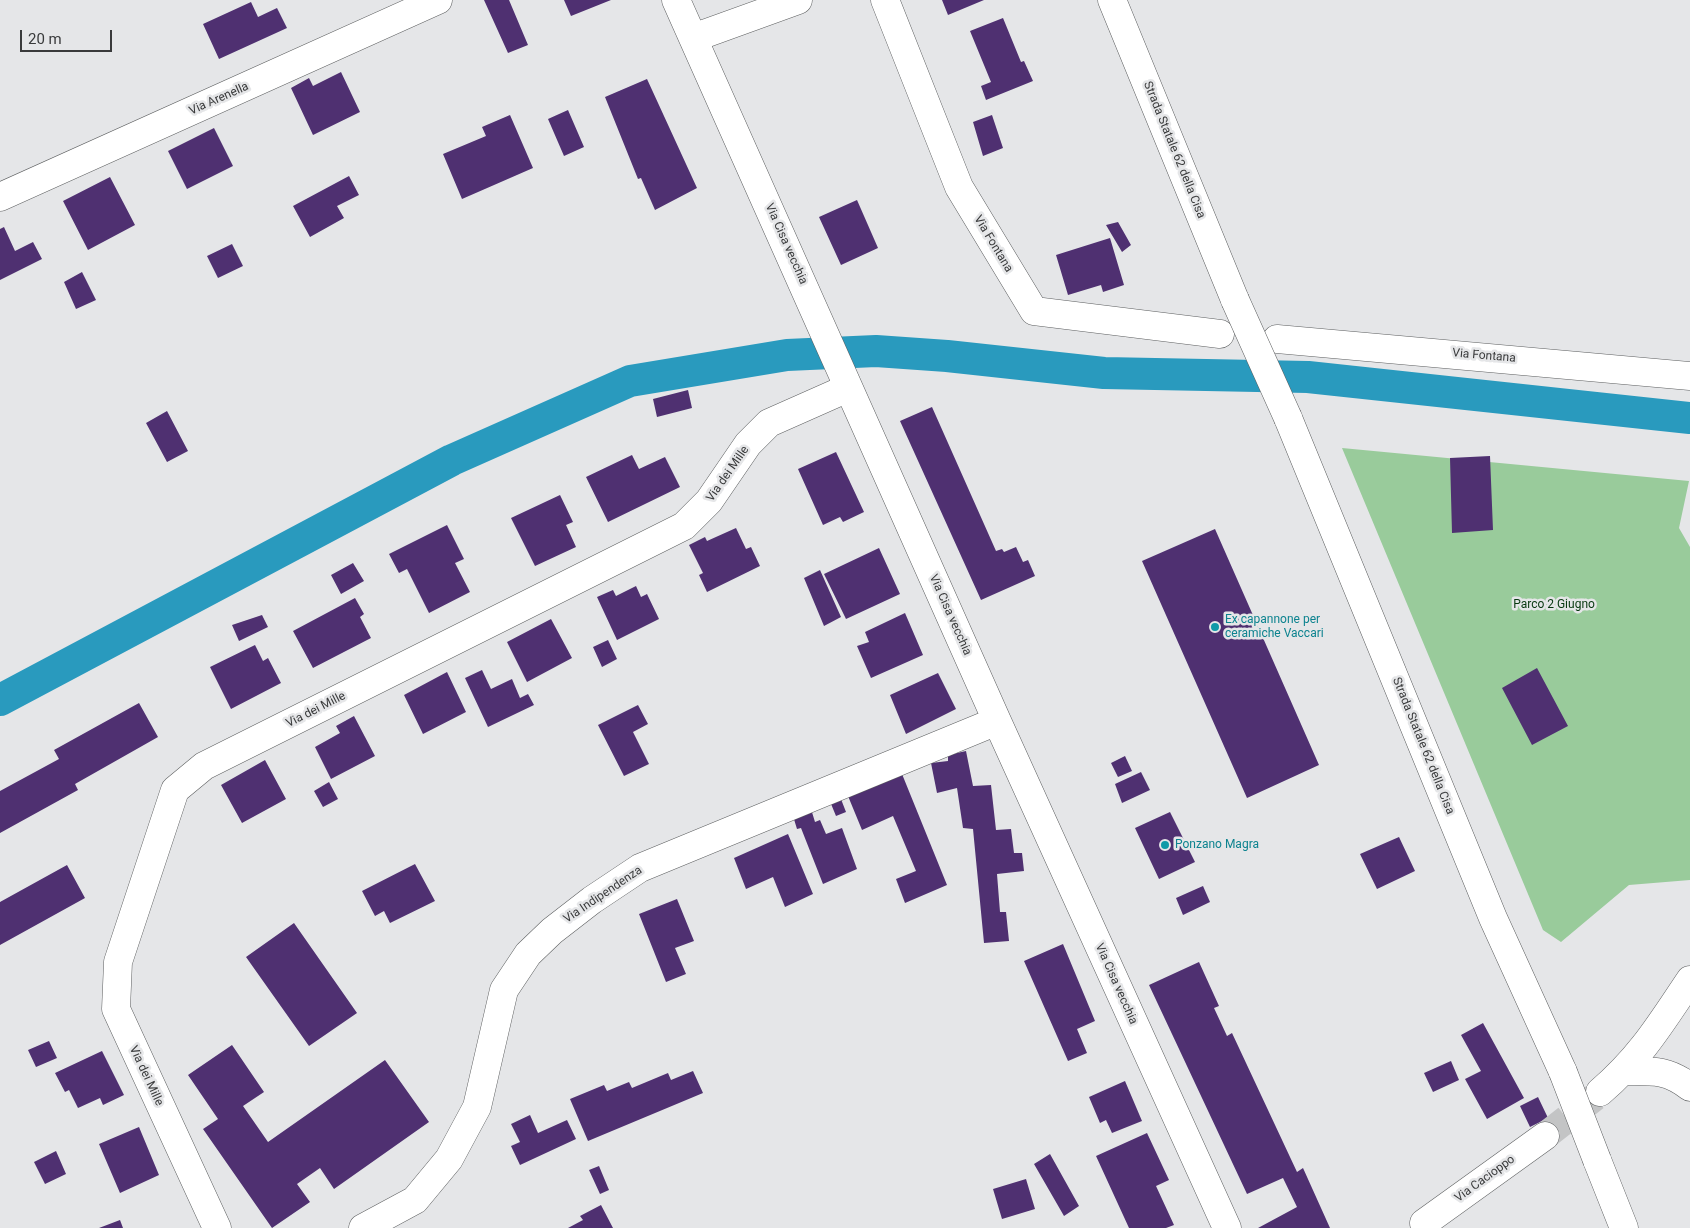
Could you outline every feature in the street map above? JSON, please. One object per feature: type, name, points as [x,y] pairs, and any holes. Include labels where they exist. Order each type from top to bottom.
[{"type":"street","name":"Via Arenella","points":[[0,197],[438,0]]},
{"type":"street","name":"Via Cisa vecchia","points":[[676,0],[997,721],[1226,1228]]},
{"type":"street","points":[[694,38],[798,0]]},
{"type":"street","name":"Via Fontana","points":[[885,0],[959,187],[1034,312],[1220,334]]},
{"type":"street","name":"Strada Statale 62 della Cisa","points":[[1112,0],[1235,300],[1288,418],[1493,918],[1563,1072],[1624,1228]]},
{"type":"street","name":"Via Fontana","points":[[1277,339],[1690,376]]},
{"type":"street","name":"Via dei Mille","points":[[217,1228],[116,1009],[118,962],[175,790],[204,766],[684,526],[710,501],[748,444],[769,423],[844,378]]},
{"type":"street","name":"Via Indipendenza","points":[[363,1228],[415,1200],[449,1159],[477,1107],[504,990],[528,954],[552,931],[592,900],[640,868],[997,721]]},
{"type":"street","points":[[1600,1092],[1624,1072],[1664,1022],[1690,980]]},
{"type":"street","points":[[1624,1072],[1656,1071],[1675,1076],[1690,1087]]},
{"type":"street","name":"Via Cacioppo","points":[[1424,1223],[1545,1136]]},
{"type":"green space","name":"Parco 2 Giugno","points":[[1342,448],[1689,481],[1679,528],[1690,547],[1690,880],[1629,885],[1561,942],[1543,930]]},
{"type":"building","points":[[484,0],[509,0],[528,45],[508,53]]},
{"type":"building","points":[[564,0],[611,0],[571,16]]},
{"type":"building","points":[[942,0],[984,0],[948,15]]},
{"type":"building","points":[[251,2],[258,17],[277,8],[287,28],[219,59],[203,24]]},
{"type":"building","points":[[1003,18],[1021,62],[1024,61],[1033,81],[986,100],[981,86],[991,82],[970,31]]},
{"type":"building","points":[[341,72],[360,112],[313,135],[291,88],[309,78],[313,86]]},
{"type":"building","points":[[647,79],[697,188],[655,210],[641,178],[638,179],[605,97]]},
{"type":"building","points":[[568,110],[584,147],[564,156],[548,119]]},
{"type":"building","points":[[510,115],[533,168],[462,199],[443,154],[486,136],[482,127]]},
{"type":"building","points":[[992,115],[1003,148],[983,156],[973,122]]},
{"type":"building","points":[[214,128],[233,166],[187,189],[168,151]]},
{"type":"building","points":[[349,176],[359,195],[337,206],[344,218],[310,237],[293,206]]},
{"type":"building","points":[[110,177],[135,225],[88,250],[63,201]]},
{"type":"building","points":[[857,200],[878,248],[841,265],[819,217]]},
{"type":"building","points":[[1118,222],[1131,245],[1122,252],[1106,225]]},
{"type":"building","points":[[4,227],[15,251],[33,242],[42,259],[0,280],[0,229]]},
{"type":"building","points":[[1110,238],[1124,285],[1103,292],[1101,285],[1068,295],[1056,255]]},
{"type":"building","points":[[232,244],[243,266],[218,278],[207,256]]},
{"type":"building","points":[[82,272],[96,300],[76,309],[64,282]]},
{"type":"building","points":[[688,390],[692,408],[657,417],[653,399]]},
{"type":"building","points":[[932,407],[996,551],[1002,549],[1004,552],[1016,547],[1023,562],[1028,560],[1035,576],[981,600],[900,421]]},
{"type":"building","points":[[167,411],[188,451],[167,462],[146,423]]},
{"type":"building","points":[[836,452],[864,512],[843,522],[840,517],[823,525],[798,469]]},
{"type":"building","points":[[632,455],[639,469],[665,457],[680,487],[608,522],[586,477]]},
{"type":"building","points":[[1490,456],[1493,530],[1452,533],[1450,458]]},
{"type":"building","points":[[560,495],[573,522],[566,525],[576,547],[535,566],[511,518]]},
{"type":"building","points":[[447,525],[464,559],[455,563],[470,592],[429,613],[407,569],[399,573],[389,554]]},
{"type":"building","points":[[736,528],[746,549],[751,547],[760,566],[707,592],[699,575],[703,573],[689,545],[705,537],[707,541]]},
{"type":"building","name":"Ex capannone per ceramiche Vaccari","points":[[1215,529],[1319,765],[1247,798],[1142,561]]},
{"type":"building","points":[[879,548],[900,594],[846,619],[824,574]]},
{"type":"building","points":[[353,563],[364,581],[341,594],[331,575]]},
{"type":"building","points":[[820,570],[841,617],[824,626],[804,578]]},
{"type":"building","points":[[636,586],[641,597],[647,594],[659,619],[617,640],[597,597],[613,590],[616,596]]},
{"type":"building","points":[[355,598],[364,614],[360,617],[371,638],[313,668],[293,631]]},
{"type":"building","points":[[905,613],[923,655],[871,678],[857,646],[869,642],[865,632]]},
{"type":"building","points":[[262,615],[268,627],[239,641],[232,625]]},
{"type":"building","points":[[551,619],[572,658],[527,682],[507,642]]},
{"type":"building","points":[[608,640],[617,659],[602,667],[593,647]]},
{"type":"building","points":[[255,645],[263,661],[268,658],[281,683],[231,709],[210,667]]},
{"type":"building","points":[[1537,668],[1568,726],[1532,745],[1502,688]]},
{"type":"building","points":[[482,670],[491,689],[512,679],[520,698],[528,694],[534,705],[488,727],[465,678]]},
{"type":"building","points":[[447,672],[466,712],[423,734],[404,695]]},
{"type":"building","points":[[938,673],[956,709],[906,734],[890,695]]},
{"type":"building","points":[[139,703],[158,737],[75,784],[78,790],[0,833],[0,791],[59,759],[54,750]]},
{"type":"building","points":[[638,705],[648,724],[633,732],[649,764],[624,776],[598,725]]},
{"type":"building","points":[[354,716],[375,756],[331,779],[315,747],[340,733],[336,726]]},
{"type":"building","points":[[966,751],[973,786],[991,785],[996,830],[1011,829],[1014,853],[1022,853],[1024,871],[997,874],[1000,912],[1006,912],[1009,941],[984,943],[973,829],[963,828],[957,788],[937,793],[931,763],[948,761],[948,755]]},
{"type":"building","points":[[1125,756],[1132,771],[1118,777],[1111,763]]},
{"type":"building","points":[[265,760],[286,799],[242,823],[221,785]]},
{"type":"building","points":[[1141,772],[1150,790],[1122,803],[1115,784]]},
{"type":"building","points":[[902,774],[947,885],[905,903],[896,879],[916,871],[893,816],[862,830],[848,796]]},
{"type":"building","points":[[329,782],[338,799],[323,807],[314,791]]},
{"type":"building","points":[[839,794],[846,812],[836,816],[829,799]]},
{"type":"building","points":[[811,809],[815,822],[820,820],[826,834],[842,828],[857,869],[823,884],[801,828],[797,829],[793,816]]},
{"type":"building","name":"Ponzano Magra","points":[[1170,812],[1195,862],[1159,879],[1135,828]]},
{"type":"building","points":[[788,834],[813,894],[785,907],[773,877],[746,889],[734,858]]},
{"type":"building","points":[[1399,837],[1415,871],[1377,889],[1360,854]]},
{"type":"building","points":[[415,864],[435,901],[390,923],[384,911],[375,916],[362,891]]},
{"type":"building","points":[[67,865],[85,898],[0,945],[0,902]]},
{"type":"building","points":[[1203,886],[1210,902],[1183,915],[1176,898]]},
{"type":"building","points":[[677,899],[694,941],[675,948],[686,974],[666,982],[639,914]]},
{"type":"building","points":[[294,923],[357,1013],[309,1046],[246,957]]},
{"type":"building","points":[[1063,944],[1095,1021],[1077,1029],[1087,1053],[1068,1061],[1024,961]]},
{"type":"building","points":[[1199,962],[1219,1006],[1214,1008],[1227,1036],[1232,1033],[1297,1172],[1303,1168],[1330,1228],[1258,1228],[1297,1207],[1283,1178],[1247,1194],[1149,985]]},
{"type":"building","points":[[1483,1023],[1524,1098],[1487,1119],[1465,1079],[1481,1071],[1461,1035]]},
{"type":"building","points":[[49,1041],[57,1058],[36,1067],[28,1050]]},
{"type":"building","points":[[232,1045],[264,1092],[243,1106],[268,1142],[385,1060],[429,1122],[334,1189],[320,1168],[297,1184],[310,1202],[272,1228],[203,1129],[218,1119],[188,1075]]},
{"type":"building","points":[[102,1051],[124,1095],[103,1105],[100,1098],[78,1108],[69,1090],[65,1092],[55,1073]]},
{"type":"building","points":[[1451,1061],[1459,1080],[1433,1092],[1424,1073]]},
{"type":"building","points":[[693,1071],[703,1093],[588,1141],[570,1099],[604,1085],[607,1091],[629,1082],[632,1088],[668,1073],[671,1080]]},
{"type":"building","points":[[1125,1081],[1142,1121],[1112,1133],[1106,1120],[1100,1123],[1089,1097]]},
{"type":"building","points":[[1538,1097],[1548,1118],[1530,1127],[1520,1106]]},
{"type":"building","points":[[530,1115],[538,1133],[567,1120],[576,1139],[520,1165],[511,1146],[520,1142],[511,1124]]},
{"type":"building","points":[[139,1127],[159,1175],[120,1193],[99,1144]]},
{"type":"building","points":[[1147,1133],[1169,1180],[1156,1186],[1174,1225],[1166,1228],[1129,1228],[1096,1156]]},
{"type":"building","points":[[56,1151],[66,1174],[45,1184],[34,1162]]},
{"type":"building","points":[[1050,1154],[1079,1206],[1064,1216],[1034,1164]]},
{"type":"building","points":[[599,1166],[609,1190],[600,1194],[589,1170]]},
{"type":"building","points":[[1026,1179],[1035,1209],[1002,1219],[993,1189]]},
{"type":"building","points":[[601,1205],[613,1228],[568,1228],[583,1220],[580,1216]]},
{"type":"building","points":[[120,1220],[123,1228],[99,1228]]},
{"type":"waterway","points":[[0,700],[452,460],[630,381],[787,355],[876,351],[947,356],[1104,373],[1308,377],[1690,418]]},
{"type":"tunnel","points":[[1545,1136],[1595,1097]]},
{"type":"place","name":"Ex capannone per ceramiche Vaccari","points":[[1215,627]]},
{"type":"place","name":"Ponzano Magra","points":[[1165,845]]}]
